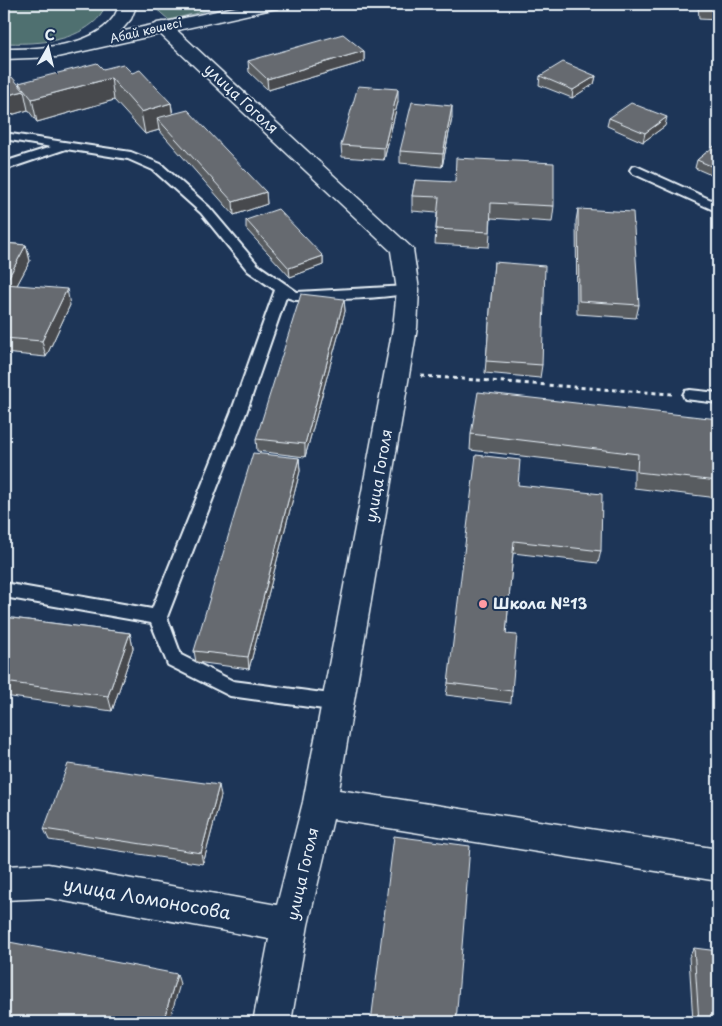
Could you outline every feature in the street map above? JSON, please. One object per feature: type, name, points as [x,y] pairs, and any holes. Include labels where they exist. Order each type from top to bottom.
[{"type":"street","name":"Абай көшесі","points":[[78,46],[144,12],[272,4]]},
{"type":"street","points":[[4,66],[78,46],[100,38],[116,27],[126,16],[144,12]]},
{"type":"street","name":"улица Гоголя","points":[[144,12],[402,249],[408,290],[405,328],[320,802],[290,926],[272,1022]]},
{"type":"street","points":[[4,54],[50,53]]},
{"type":"street","points":[[320,802],[718,865]]},
{"type":"street","name":"улица Ломоносова","points":[[4,883],[48,881],[290,926]]},
{"type":"lane","points":[[4,136],[131,156],[157,167],[205,210],[252,268],[282,290],[295,296],[361,294],[408,290]]},
{"type":"lane","points":[[4,166],[64,146]]},
{"type":"lane","points":[[636,170],[718,208]]},
{"type":"lane","points":[[282,290],[264,347],[158,617],[174,660],[230,688],[338,703]]},
{"type":"lane","points":[[690,395],[718,398]]},
{"type":"lane","points":[[4,590],[158,617]]},
{"type":"path","points":[[397,374],[690,395]]},
{"type":"green space","points":[[4,4],[103,4],[103,10],[95,21],[84,30],[73,35],[51,41],[4,43]]},
{"type":"green space","points":[[153,6],[209,10],[169,20]]},
{"type":"building","points":[[701,4],[718,4],[718,9],[701,8]]},
{"type":"building","points":[[343,34],[364,51],[267,79],[248,61]]},
{"type":"building","points":[[563,62],[596,76],[573,90],[540,76]]},
{"type":"building","points":[[97,63],[103,69],[123,64],[132,73],[140,70],[171,103],[141,112],[111,78],[32,99],[19,83]]},
{"type":"building","points":[[12,77],[24,91],[4,96],[4,79]]},
{"type":"building","points":[[358,86],[398,89],[384,148],[341,145]]},
{"type":"building","points":[[412,102],[452,106],[443,154],[400,151]]},
{"type":"building","points":[[631,103],[667,117],[645,133],[609,118]]},
{"type":"building","points":[[188,110],[266,192],[233,202],[157,118]]},
{"type":"building","points":[[718,143],[718,169],[697,160]]},
{"type":"building","points":[[456,158],[554,163],[554,206],[491,203],[490,232],[436,229],[439,197],[412,196],[415,180],[455,182]]},
{"type":"building","points":[[278,209],[323,256],[289,268],[246,220]]},
{"type":"building","points":[[578,209],[633,212],[639,305],[579,301]]},
{"type":"building","points":[[4,243],[26,245],[5,284],[67,289],[42,341],[4,338]]},
{"type":"building","points":[[494,262],[545,266],[542,365],[486,361]]},
{"type":"building","points":[[301,294],[344,299],[305,444],[256,439]]},
{"type":"building","points":[[478,392],[718,419],[718,481],[637,472],[638,454],[471,434]]},
{"type":"building","points":[[253,453],[299,458],[248,657],[194,651]]},
{"type":"building","name":"Школа №13","points":[[476,455],[520,460],[518,485],[602,494],[601,551],[514,541],[506,634],[517,635],[512,691],[448,683]]},
{"type":"building","points":[[4,617],[130,633],[108,696],[4,682]]},
{"type":"building","points":[[68,764],[219,785],[201,853],[44,829]]},
{"type":"building","points":[[394,836],[470,846],[456,1022],[371,1022]]},
{"type":"building","points":[[4,941],[177,974],[163,1022],[4,1022]]},
{"type":"building","points":[[694,948],[718,951],[718,1022],[699,1022]]},
{"type":"place","name":"Школа №13","points":[[483,604]]}]
